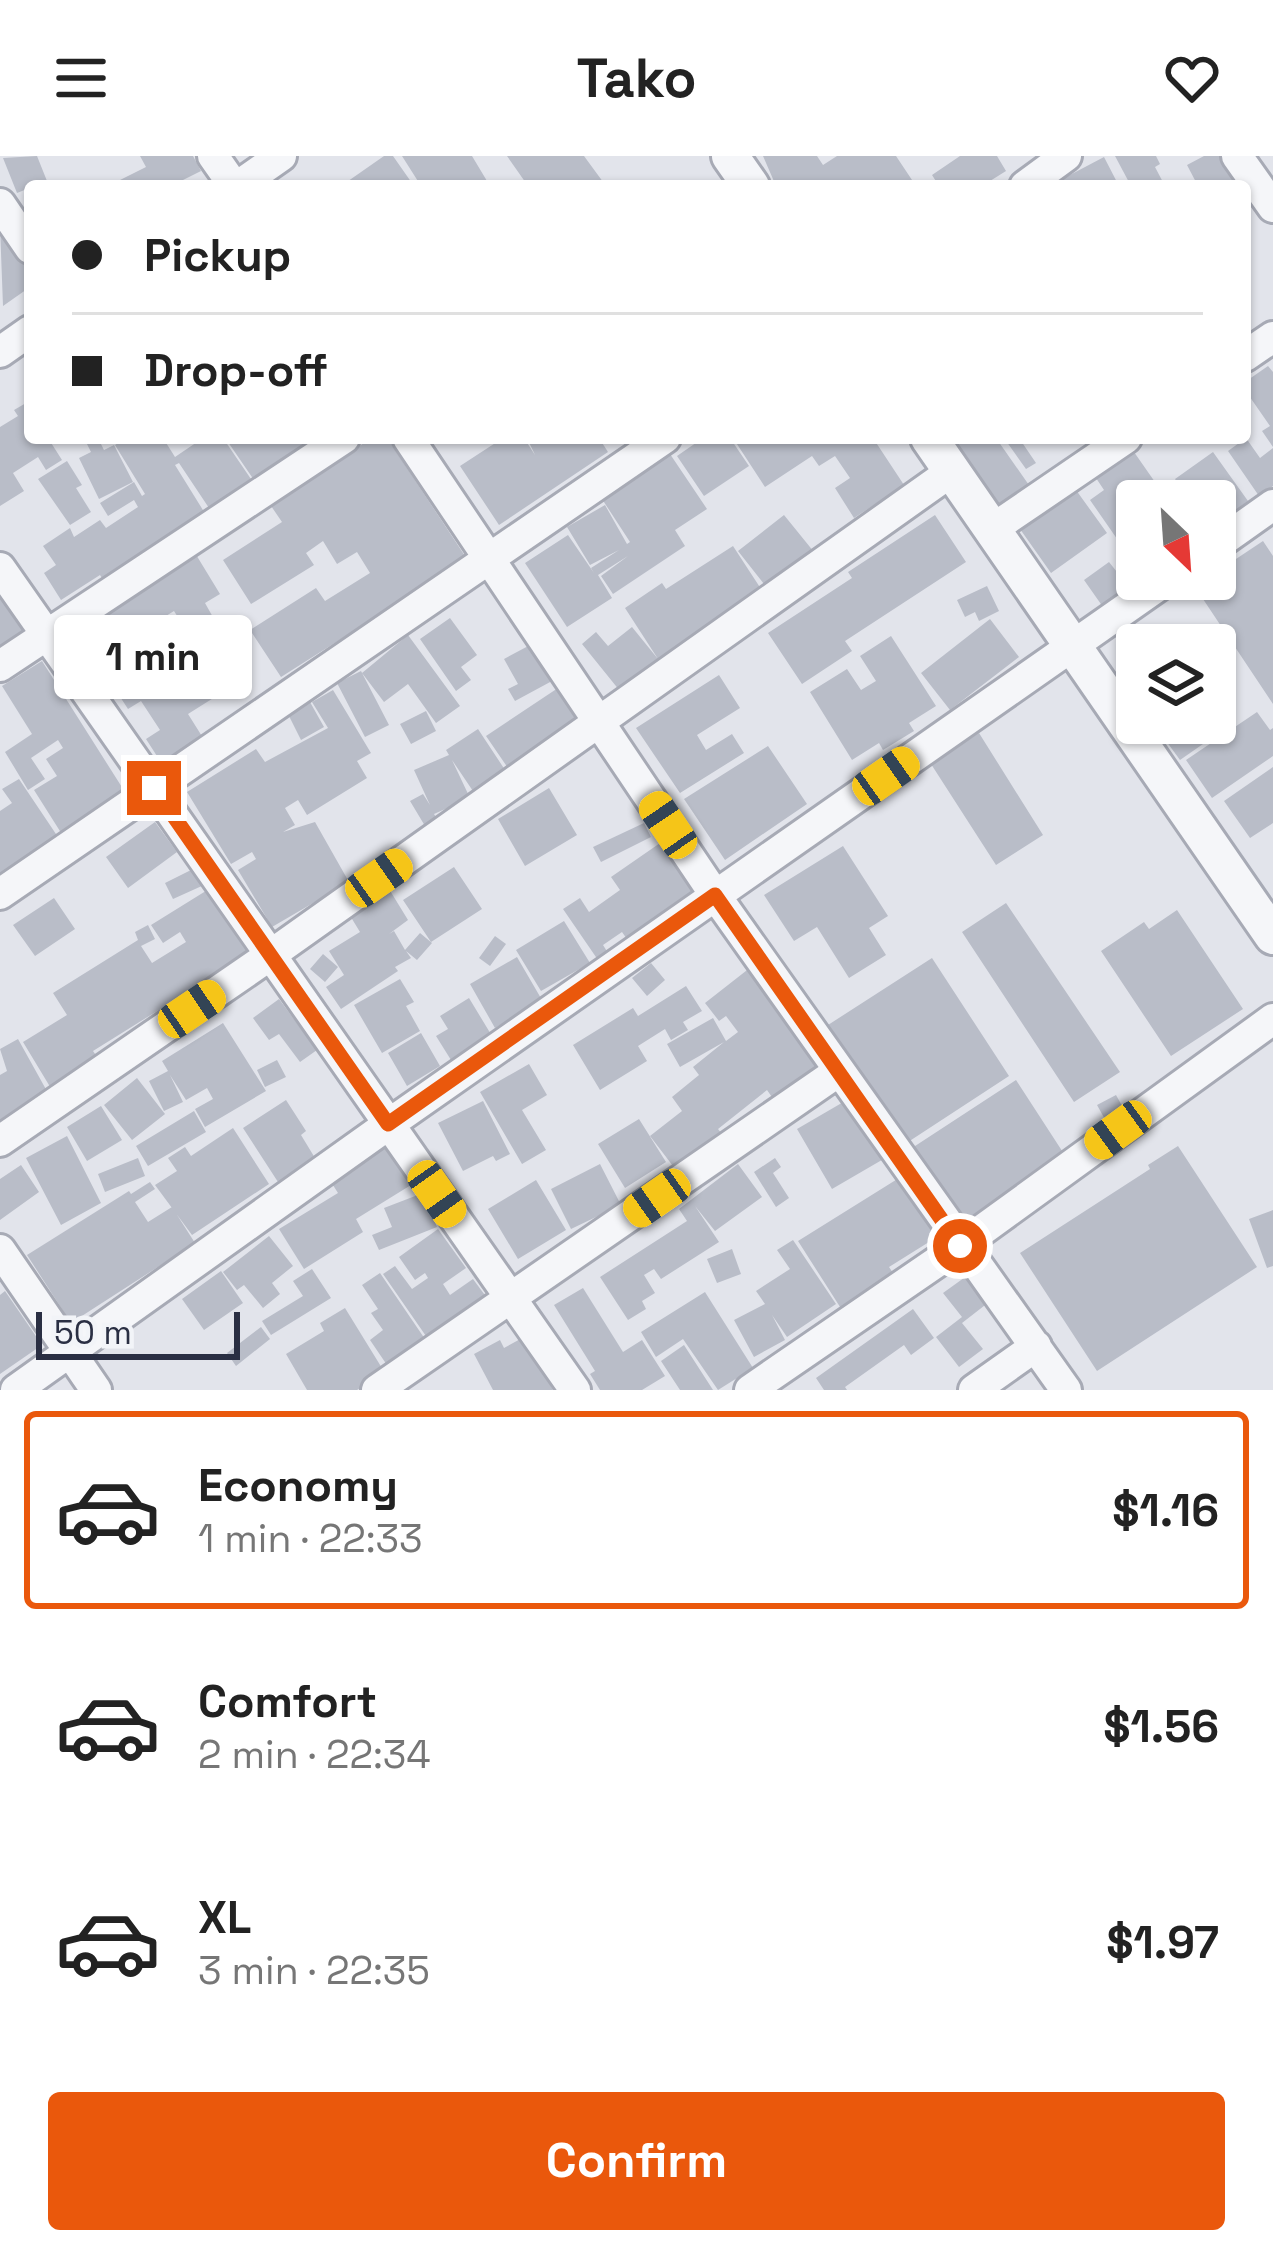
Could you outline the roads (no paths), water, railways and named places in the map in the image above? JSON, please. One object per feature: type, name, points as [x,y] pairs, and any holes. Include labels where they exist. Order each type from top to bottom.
[{"type":"street","points":[[213,156],[231,180]]},
{"type":"street","points":[[245,180],[281,156]]},
{"type":"street","points":[[1033,180],[1066,156]]},
{"type":"street","points":[[1243,158],[1260,200]]},
{"type":"street","points":[[0,204],[24,239]]},
{"type":"street","points":[[0,666],[335,444]]},
{"type":"street","points":[[412,444],[715,895],[1066,1390]]},
{"type":"street","points":[[0,894],[655,444]]},
{"type":"street","points":[[932,444],[1273,936]]},
{"type":"street","points":[[991,530],[1117,444]]},
{"type":"street","points":[[0,1141],[952,471]]},
{"type":"street","points":[[1236,532],[1273,506]]},
{"type":"street","points":[[0,568],[575,1390]]},
{"type":"street","points":[[16,1390],[1138,600]]},
{"type":"street","points":[[750,1390],[960,1246],[1273,1018]]},
{"type":"street","points":[[377,1390],[839,1071]]},
{"type":"street","points":[[0,1250],[96,1390]]},
{"type":"street","points":[[974,1390],[1036,1346]]}]
